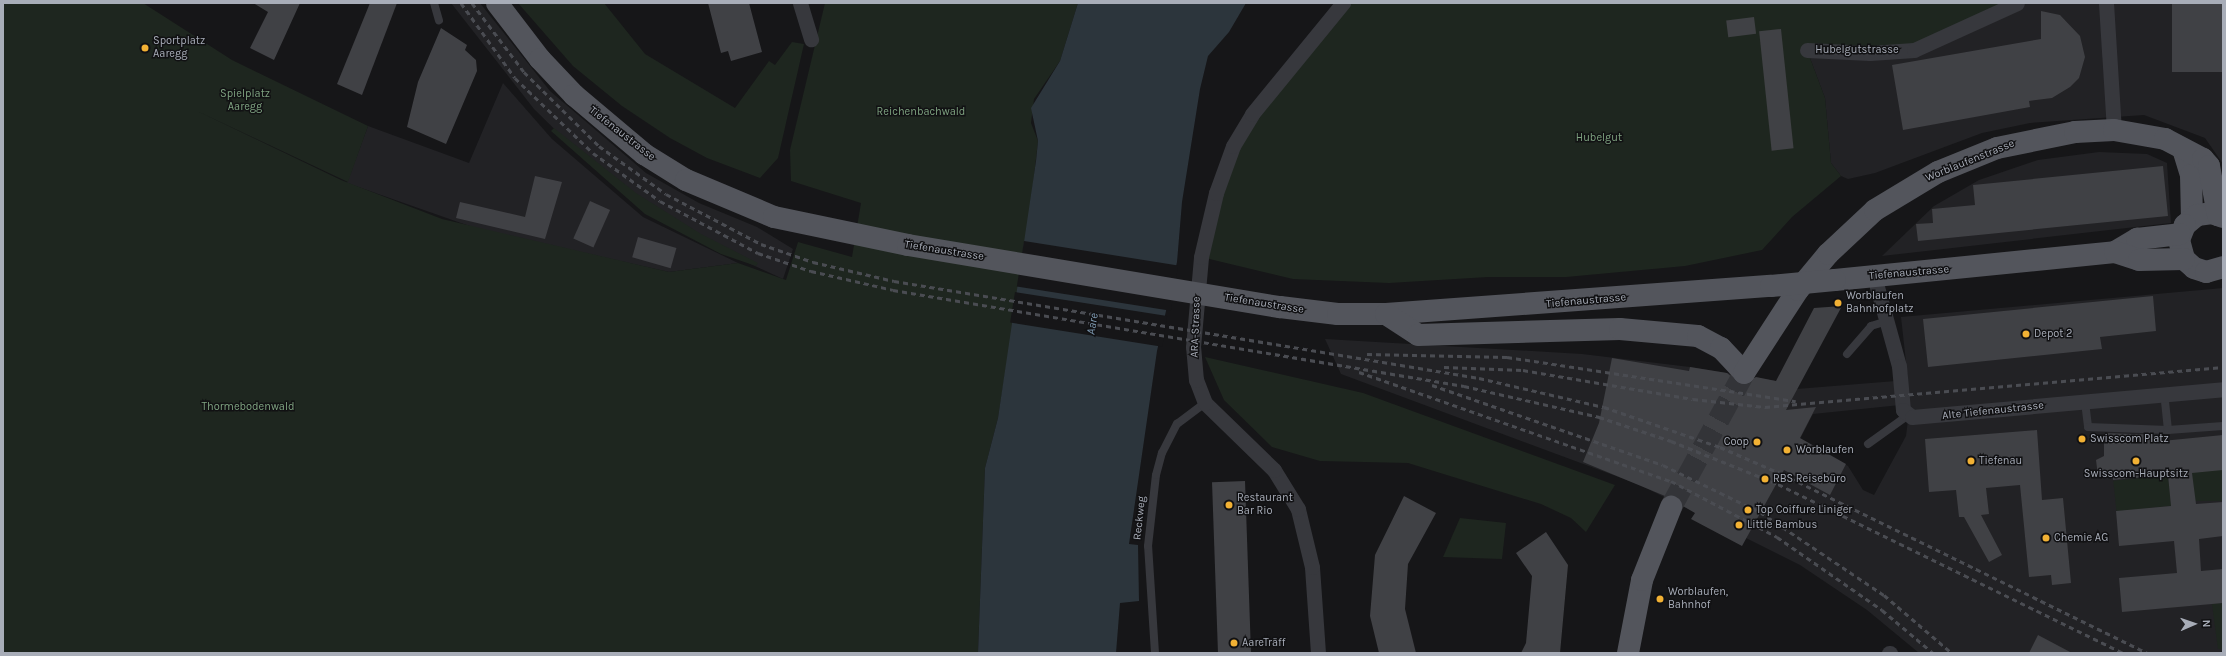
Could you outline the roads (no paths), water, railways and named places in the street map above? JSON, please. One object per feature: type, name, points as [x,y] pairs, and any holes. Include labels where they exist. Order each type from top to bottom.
[{"type":"main road","name":"Tiefenaustrasse","points":[[497,3],[540,59],[574,95],[644,154],[686,180],[748,208],[854,237],[1310,311],[1386,314],[1771,286],[2115,252],[2139,260],[2184,259]]},
{"type":"main road","name":"Worblaufenstrasse","points":[[1386,314],[1418,335],[1620,329],[1698,336],[1713,341],[1744,373],[1798,290],[1828,254],[1875,210],[1899,194],[1938,172],[2025,140],[2114,130],[2165,139],[2203,159],[2209,166],[2220,216]]},
{"type":"main road","points":[[2184,149],[2191,175],[2186,226],[2179,247],[2184,259],[2199,270],[2212,272],[2223,268]]},
{"type":"main road","name":"Tiefenaustrasse","points":[[2115,252],[2137,239],[2186,226],[2202,214],[2220,216]]},
{"type":"main road","points":[[1628,653],[1642,580],[1671,507]]},
{"type":"street","points":[[800,3],[811,39]]},
{"type":"street","name":"ARA-Strasse","points":[[1318,653],[1312,567],[1298,509],[1274,470],[1205,403],[1196,380],[1194,319],[1201,257],[1216,193],[1233,146],[1252,114],[1343,3]]},
{"type":"street","name":"Hubelgutstrasse","points":[[1807,50],[1914,50],[2017,3]]},
{"type":"street","points":[[2106,3],[2114,130]]},
{"type":"street","points":[[1874,276],[1899,366],[1903,410],[1907,416]]},
{"type":"street","name":"Alte Tiefenaustrasse","points":[[1907,416],[1920,418],[2223,389]]},
{"type":"lane","points":[[434,3],[439,20]]},
{"type":"lane","points":[[1847,354],[1871,326],[1887,321]]},
{"type":"lane","points":[[2164,394],[2168,430]]},
{"type":"lane","points":[[2085,402],[2088,427],[2168,430],[2223,426]]},
{"type":"lane","name":"Reckweg","points":[[1155,653],[1148,546],[1156,475],[1173,430],[1187,415],[1205,403]]},
{"type":"lane","points":[[1868,444],[1907,416]]},
{"type":"water","name":"Aare","points":[[1078,3],[1246,3],[1229,32],[1208,56],[1200,89],[1182,202],[1177,262],[1157,351],[1129,544],[1138,545],[1139,601],[1120,603],[1116,653],[978,653],[985,468],[998,418],[1036,161],[1038,141],[1031,108],[1060,61]]},
{"type":"tunnel","points":[[1671,507],[1744,373]]},
{"type":"railway","points":[[461,3],[515,78],[593,153],[660,201],[758,253],[811,271],[893,290],[1464,386],[1599,417],[1671,441],[1778,484],[2123,653]]},
{"type":"railway","points":[[472,3],[524,72],[599,146],[666,194],[761,244],[813,262],[894,281],[1479,378],[1604,407],[1720,447],[1782,474],[2148,653]]},
{"type":"railway","points":[[1367,354],[1507,357],[1796,401]]},
{"type":"railway","points":[[1444,367],[1523,370],[1693,399],[1765,407],[2223,367]]},
{"type":"railway","points":[[1359,372],[1671,481],[1777,537],[1882,610],[1933,653]]},
{"type":"railway","points":[[1432,385],[1663,465],[1760,512],[1884,595],[1952,653]]},
{"type":"place","name":"Sportplatz Aaregg","points":[[145,48]]},
{"type":"place","name":"Worblaufen Bahnhofplatz","points":[[1838,303]]},
{"type":"place","name":"Depot 2","points":[[2026,334]]},
{"type":"place","name":"Swisscom Platz","points":[[2082,439]]},
{"type":"place","name":"Coop","points":[[1757,442]]},
{"type":"place","name":"Worblaufen","points":[[1787,450]]},
{"type":"place","name":"Tiefenau","points":[[1971,461]]},
{"type":"place","name":"Swisscom-Hauptsitz","points":[[2136,461]]},
{"type":"place","name":"RBS Reisebüro","points":[[1765,479]]},
{"type":"place","name":"Restaurant Bar Rio","points":[[1229,505]]},
{"type":"place","name":"Top Coiffure Liniger","points":[[1748,510]]},
{"type":"place","name":"Little Bambus","points":[[1739,525]]},
{"type":"place","name":"Chemie AG","points":[[2046,538]]},
{"type":"place","name":"Worblaufen, Bahnhof","points":[[1660,599]]},
{"type":"place","name":"AareTräff","points":[[1234,643]]},
{"type":"park label","name":"Spielplatz Aaregg","points":[[245,101]]},
{"type":"park label","name":"Reichenbachwald","points":[[921,112]]},
{"type":"park label","name":"Hubelgut","points":[[1599,138]]},
{"type":"park label","name":"Thormebodenwald","points":[[248,407]]}]
